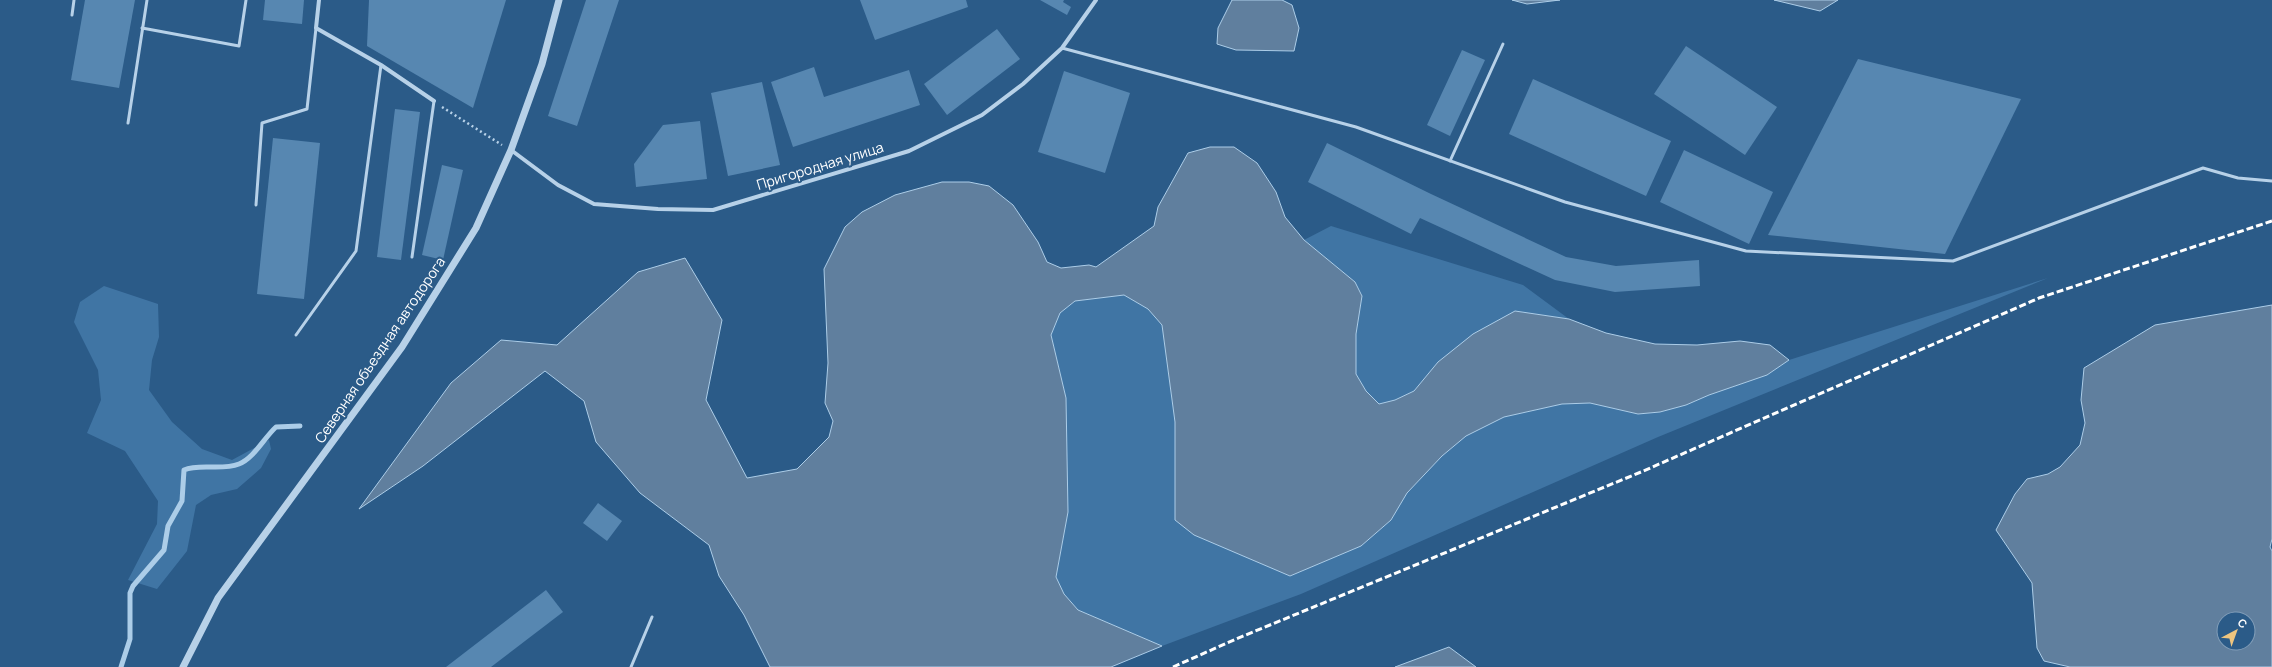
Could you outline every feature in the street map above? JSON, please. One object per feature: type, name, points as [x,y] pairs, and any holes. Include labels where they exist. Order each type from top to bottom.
[{"type":"street","points":[[319,0],[316,28],[381,66],[434,101]]},
{"type":"street","name":"Северная объездная автодорога","points":[[183,667],[218,598],[343,429],[439,291],[476,228],[510,150],[542,64],[559,0]]},
{"type":"street","name":"Пригородная улица","points":[[510,150],[558,185],[594,204],[658,209],[713,210],[909,151],[982,115],[1023,84],[1062,48],[1096,0]]},
{"type":"lane","points":[[72,15],[74,0]]},
{"type":"lane","points":[[128,123],[147,0]]},
{"type":"lane","points":[[142,28],[240,46],[246,0]]},
{"type":"lane","points":[[256,204],[262,124],[307,110],[316,28]]},
{"type":"lane","points":[[1450,161],[1503,44]]},
{"type":"lane","points":[[1062,48],[1356,127],[1565,202],[1746,251],[1953,260],[2204,168],[2238,178],[2272,181]]},
{"type":"lane","points":[[296,335],[356,252],[381,66]]},
{"type":"lane","points":[[412,257],[434,101]]},
{"type":"lane","points":[[631,667],[652,617]]},
{"type":"path","points":[[434,101],[510,150]]},
{"type":"shaded area","points":[[1232,0],[1282,0],[1292,5],[1299,28],[1294,51],[1236,50],[1217,44],[1218,28]]},
{"type":"shaded area","points":[[1512,0],[1560,0],[1527,4]]},
{"type":"shaded area","points":[[1774,0],[1838,0],[1820,11]]},
{"type":"shaded area","points":[[1210,147],[1234,147],[1257,163],[1276,192],[1285,217],[1304,240],[1355,282],[1362,296],[1356,334],[1356,374],[1366,391],[1379,404],[1395,400],[1414,391],[1438,362],[1473,334],[1515,311],[1569,319],[1606,333],[1655,344],[1697,345],[1740,341],[1770,345],[1789,360],[1767,375],[1709,395],[1686,405],[1660,412],[1638,414],[1590,403],[1562,404],[1504,417],[1466,436],[1442,456],[1407,493],[1391,520],[1361,546],[1290,576],[1194,535],[1175,520],[1175,422],[1162,325],[1148,309],[1124,295],[1075,301],[1060,313],[1051,335],[1066,398],[1068,512],[1056,577],[1064,594],[1078,610],[1162,646],[1111,667],[770,667],[744,615],[719,576],[709,545],[640,493],[596,442],[584,401],[545,371],[423,466],[359,509],[451,383],[501,340],[557,345],[638,272],[685,258],[722,320],[706,400],[747,478],[797,469],[829,437],[833,421],[825,403],[828,363],[824,269],[845,227],[862,212],[895,195],[942,182],[969,182],[989,186],[1013,205],[1038,242],[1047,262],[1061,268],[1089,265],[1096,267],[1154,226],[1158,207],[1188,153]]},
{"type":"shaded area","points":[[1331,226],[1523,285],[1569,319],[1515,311],[1438,362],[1414,391],[1395,400],[1379,404],[1366,391],[1356,374],[1356,334],[1362,295],[1355,282],[1304,240]]},
{"type":"shaded area","points":[[2048,278],[1658,437],[1301,594],[1162,646],[1078,610],[1064,594],[1056,577],[1068,512],[1066,398],[1051,335],[1060,313],[1075,301],[1124,295],[1148,309],[1162,325],[1175,422],[1175,520],[1290,576],[1361,546],[1391,520],[1407,493],[1442,456],[1466,436],[1504,417],[1562,404],[1590,403],[1638,414],[1660,412],[1686,405],[1709,395],[1767,375],[1789,360]]},
{"type":"shaded area","points":[[104,286],[158,304],[159,337],[152,360],[149,390],[172,422],[202,449],[232,460],[269,440],[271,449],[261,468],[237,489],[211,495],[196,505],[187,551],[157,589],[128,580],[157,524],[158,501],[125,451],[87,433],[101,400],[98,370],[74,322],[80,302]]},
{"type":"shaded area","points":[[2272,305],[2272,539],[2270,547],[2272,551],[2272,667],[2070,667],[2044,661],[2037,648],[2032,583],[1996,530],[2015,494],[2027,479],[2048,474],[2060,467],[2080,445],[2085,423],[2081,400],[2084,368],[2155,325]]},
{"type":"shaded area","points":[[1449,647],[1476,667],[1395,667]]},
{"type":"building","points":[[85,0],[135,0],[119,88],[71,80]]},
{"type":"building","points":[[265,0],[304,0],[302,24],[263,20]]},
{"type":"building","points":[[369,0],[506,0],[473,108],[367,46]]},
{"type":"building","points":[[586,0],[619,0],[577,126],[548,116]]},
{"type":"building","points":[[860,0],[966,0],[968,7],[875,40]]},
{"type":"building","points":[[1040,0],[1064,0],[1063,2],[1071,7],[1067,15]]},
{"type":"building","points":[[997,29],[1020,59],[947,115],[924,84]]},
{"type":"building","points":[[1686,46],[1777,107],[1745,155],[1654,94]]},
{"type":"building","points":[[1462,50],[1485,60],[1450,136],[1427,125]]},
{"type":"building","points":[[1858,59],[2021,99],[1945,254],[1768,235]]},
{"type":"building","points":[[814,67],[824,97],[909,70],[920,105],[793,147],[771,82]]},
{"type":"building","points":[[1064,71],[1130,93],[1105,173],[1038,152]]},
{"type":"building","points":[[1533,79],[1671,141],[1646,196],[1509,134]]},
{"type":"building","points":[[762,82],[780,165],[728,176],[711,93]]},
{"type":"building","points":[[395,109],[420,112],[401,260],[377,257]]},
{"type":"building","points":[[700,121],[707,179],[636,187],[634,164],[663,125]]},
{"type":"building","points":[[273,138],[320,143],[304,299],[257,294]]},
{"type":"building","points":[[1327,143],[1431,194],[1566,257],[1616,266],[1699,260],[1700,286],[1615,292],[1555,280],[1420,218],[1411,234],[1308,182]]},
{"type":"building","points":[[1684,150],[1773,192],[1749,244],[1660,202]]},
{"type":"building","points":[[442,165],[463,170],[443,260],[422,255]]},
{"type":"building","points":[[598,503],[622,521],[607,541],[583,523]]},
{"type":"building","points":[[546,590],[563,612],[491,667],[446,667]]},
{"type":"waterway","points":[[121,667],[130,639],[130,593],[133,586],[164,550],[168,526],[182,501],[184,470],[197,467],[225,467],[239,464],[254,453],[276,427],[300,426]]},
{"type":"railway","points":[[1173,667],[1236,639],[1641,472],[2039,298],[2272,221]]}]
